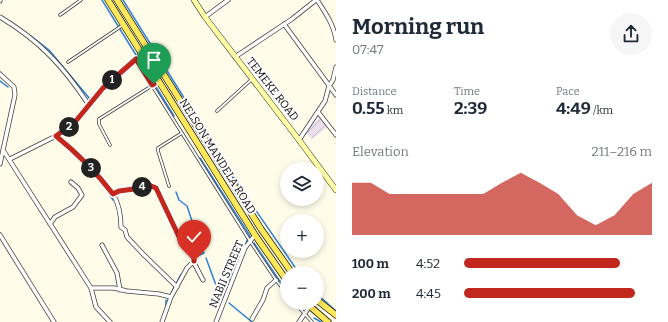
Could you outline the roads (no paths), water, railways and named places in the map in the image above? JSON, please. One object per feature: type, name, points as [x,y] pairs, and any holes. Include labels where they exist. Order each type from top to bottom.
[{"type":"main road","name":"NELSON MANDELA ROAD","points":[[108,0],[255,235],[280,271]]},
{"type":"main road","name":"NELSON MANDELA ROAD","points":[[117,0],[261,229],[287,266]]},
{"type":"main road","points":[[324,306],[336,315]]},
{"type":"main road","points":[[315,310],[328,322]]},
{"type":"street","name":"TEMEKE ROAD","points":[[194,0],[205,17],[336,190]]},
{"type":"street","points":[[205,17],[228,0]]},
{"type":"street","points":[[235,57],[284,24],[316,0],[328,18],[336,40]]},
{"type":"street","points":[[0,17],[22,30],[42,47],[67,74],[89,105]]},
{"type":"street","points":[[284,24],[336,95]]},
{"type":"street","points":[[10,159],[56,136],[75,122],[107,83],[142,54]]},
{"type":"street","points":[[299,140],[327,96],[336,66]]},
{"type":"street","points":[[0,74],[10,83],[15,91],[0,164]]},
{"type":"street","points":[[329,86],[336,82]]},
{"type":"street","points":[[318,112],[336,135]]},
{"type":"street","points":[[56,136],[73,149],[113,194],[121,216],[121,227],[125,230],[127,237],[156,268],[177,287]]},
{"type":"street","points":[[3,150],[91,288],[96,307],[110,322]]},
{"type":"street","points":[[50,224],[55,217],[73,207],[82,195],[78,188],[71,182]]},
{"type":"street","points":[[113,194],[119,191],[149,185],[156,188],[181,241],[194,258],[203,280]]},
{"type":"street","points":[[0,235],[54,322]]},
{"type":"street","name":"NABII STREET","points":[[217,320],[245,248],[255,235]]},
{"type":"street","points":[[102,245],[117,273],[120,290]]},
{"type":"street","points":[[162,322],[171,297],[187,268],[194,261]]},
{"type":"street","points":[[252,319],[263,300],[267,288],[276,280]]},
{"type":"street","points":[[91,288],[114,288],[171,297]]},
{"type":"street","points":[[299,322],[306,310]]},
{"type":"street","points":[[217,320],[221,322]]},
{"type":"lane","points":[[60,15],[81,0]]},
{"type":"lane","points":[[68,62],[124,25]]},
{"type":"lane","points":[[136,59],[250,241],[280,285]]},
{"type":"lane","points":[[217,111],[252,79]]},
{"type":"lane","points":[[110,145],[99,124],[99,119],[159,81]]},
{"type":"lane","points":[[169,186],[158,148],[182,133]]},
{"type":"lane","points":[[301,310],[312,322]]},
{"type":"waterway","points":[[102,0],[136,55]]},
{"type":"waterway","points":[[123,0],[239,186],[294,266]]},
{"type":"waterway","points":[[31,36],[49,50],[90,99],[106,82],[136,56]]},
{"type":"waterway","points":[[138,58],[174,116]]},
{"type":"waterway","points":[[0,81],[8,87]]},
{"type":"waterway","points":[[92,105],[98,97]]},
{"type":"waterway","points":[[200,158],[250,236],[245,246]]},
{"type":"waterway","points":[[81,159],[113,200]]},
{"type":"waterway","points":[[176,192],[179,200],[187,206],[204,253],[195,257]]},
{"type":"waterway","points":[[254,243],[280,281]]},
{"type":"waterway","points":[[206,258],[217,288],[223,297],[226,293]]},
{"type":"waterway","points":[[228,288],[230,277],[236,266]]},
{"type":"waterway","points":[[177,282],[182,274]]},
{"type":"waterway","points":[[171,294],[174,287]]},
{"type":"waterway","points":[[166,300],[166,306]]},
{"type":"waterway","points":[[324,300],[336,311]]},
{"type":"waterway","points":[[229,303],[252,322]]},
{"type":"waterway","points":[[314,318],[321,322]]}]
